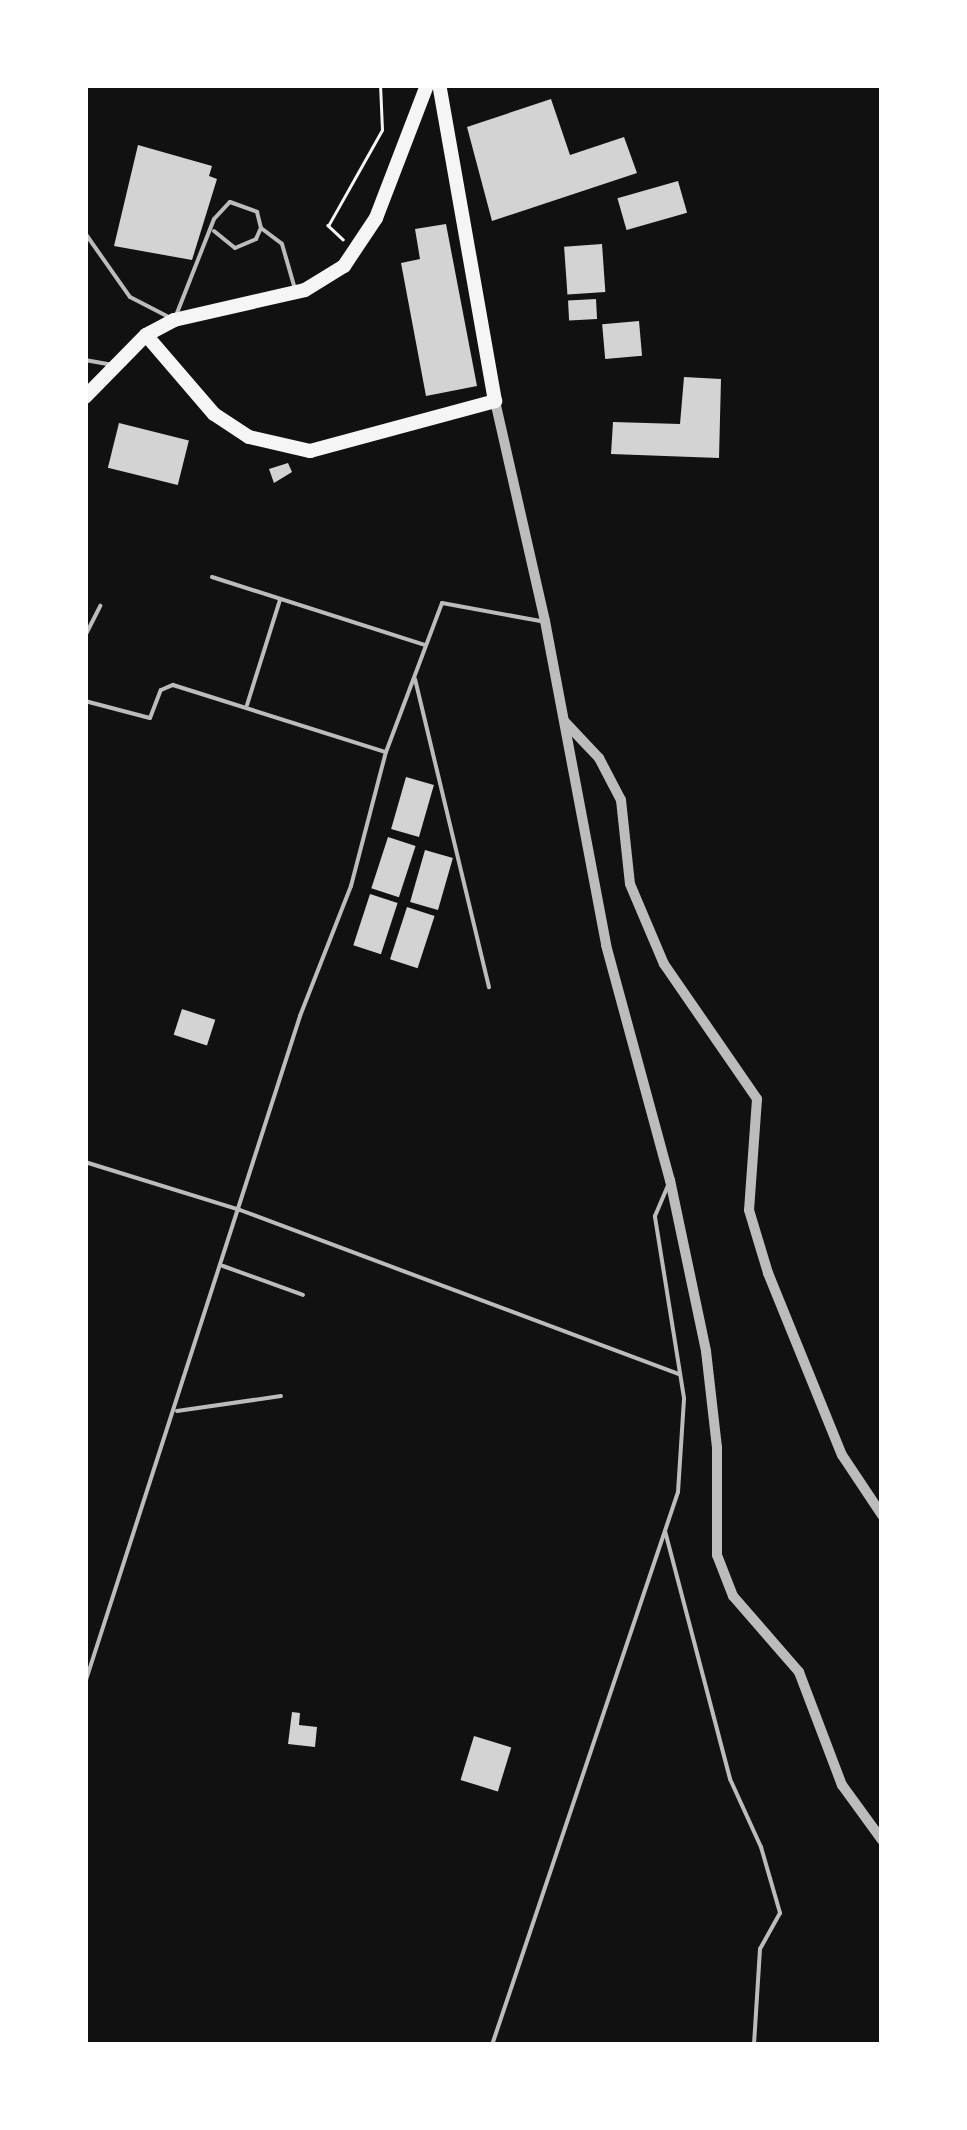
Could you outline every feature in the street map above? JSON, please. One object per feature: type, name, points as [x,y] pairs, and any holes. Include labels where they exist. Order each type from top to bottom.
[{"type":"main road","points":[[85,397],[146,335],[174,320],[296,292],[323,282],[356,250],[405,152],[427,85]]},
{"type":"main road","points":[[146,335],[214,414],[249,437],[310,452],[495,401],[439,85]]},
{"type":"street","points":[[495,401],[545,622],[606,944],[670,1180],[706,1351],[717,1448],[717,1556],[733,1596],[799,1672],[842,1786],[882,1840]]},
{"type":"street","points":[[563,719],[599,758],[621,800],[630,884],[664,964],[758,1100],[750,1210],[763,1257],[842,1455],[882,1515]]},
{"type":"lane","points":[[85,234],[130,297],[174,320],[220,210],[230,202],[257,212],[261,228],[256,240],[235,248],[214,231]]},
{"type":"lane","points":[[261,228],[282,244],[296,292]]},
{"type":"lane","points":[[85,360],[117,366]]},
{"type":"lane","points":[[212,577],[425,645]]},
{"type":"lane","points":[[247,705],[280,600]]},
{"type":"lane","points":[[85,1684],[300,1016],[351,886],[386,752],[442,603],[545,622]]},
{"type":"lane","points":[[85,636],[100,606]]},
{"type":"lane","points":[[415,679],[490,987]]},
{"type":"lane","points":[[85,700],[150,718],[161,690],[173,686],[247,705],[386,752]]},
{"type":"lane","points":[[85,1162],[240,1210],[681,1375]]},
{"type":"lane","points":[[492,2045],[678,1492],[681,1375],[655,1216],[670,1180]]},
{"type":"lane","points":[[222,1266],[303,1295]]},
{"type":"lane","points":[[174,1411],[281,1396]]},
{"type":"lane","points":[[666,1531],[730,1780],[761,1846],[780,1913],[760,1949],[754,2045]]},
{"type":"path","points":[[356,250],[328,226],[382,130],[380,85]]},
{"type":"building","points":[[551,99],[570,155],[624,137],[637,173],[492,221],[467,127]]},
{"type":"building","points":[[138,145],[212,166],[209,176],[217,179],[192,260],[114,246]]},
{"type":"building","points":[[678,181],[687,213],[627,230],[617,198]]},
{"type":"building","points":[[446,224],[477,386],[426,396],[401,263],[420,259],[415,229]]},
{"type":"building","points":[[602,244],[605,292],[567,295],[564,247]]},
{"type":"building","points":[[596,299],[597,319],[569,320],[568,300]]},
{"type":"building","points":[[639,321],[642,356],[605,359],[602,324]]},
{"type":"building","points":[[684,377],[721,379],[719,458],[611,454],[613,422],[680,424]]},
{"type":"building","points":[[119,423],[189,440],[178,485],[108,468]]},
{"type":"building","points":[[288,463],[292,472],[274,483],[269,469]]},
{"type":"building","points":[[406,777],[434,785],[419,837],[391,829]]},
{"type":"building","points":[[388,837],[416,846],[399,897],[371,888]]},
{"type":"building","points":[[425,850],[453,858],[438,910],[410,902]]},
{"type":"building","points":[[370,894],[398,903],[381,954],[353,945]]},
{"type":"building","points":[[407,907],[435,916],[418,968],[390,959]]},
{"type":"building","points":[[182,1009],[215,1020],[207,1045],[174,1035]]},
{"type":"building","points":[[292,1712],[300,1713],[299,1725],[317,1727],[315,1747],[288,1744]]},
{"type":"building","points":[[474,1736],[511,1747],[498,1791],[461,1780]]}]
